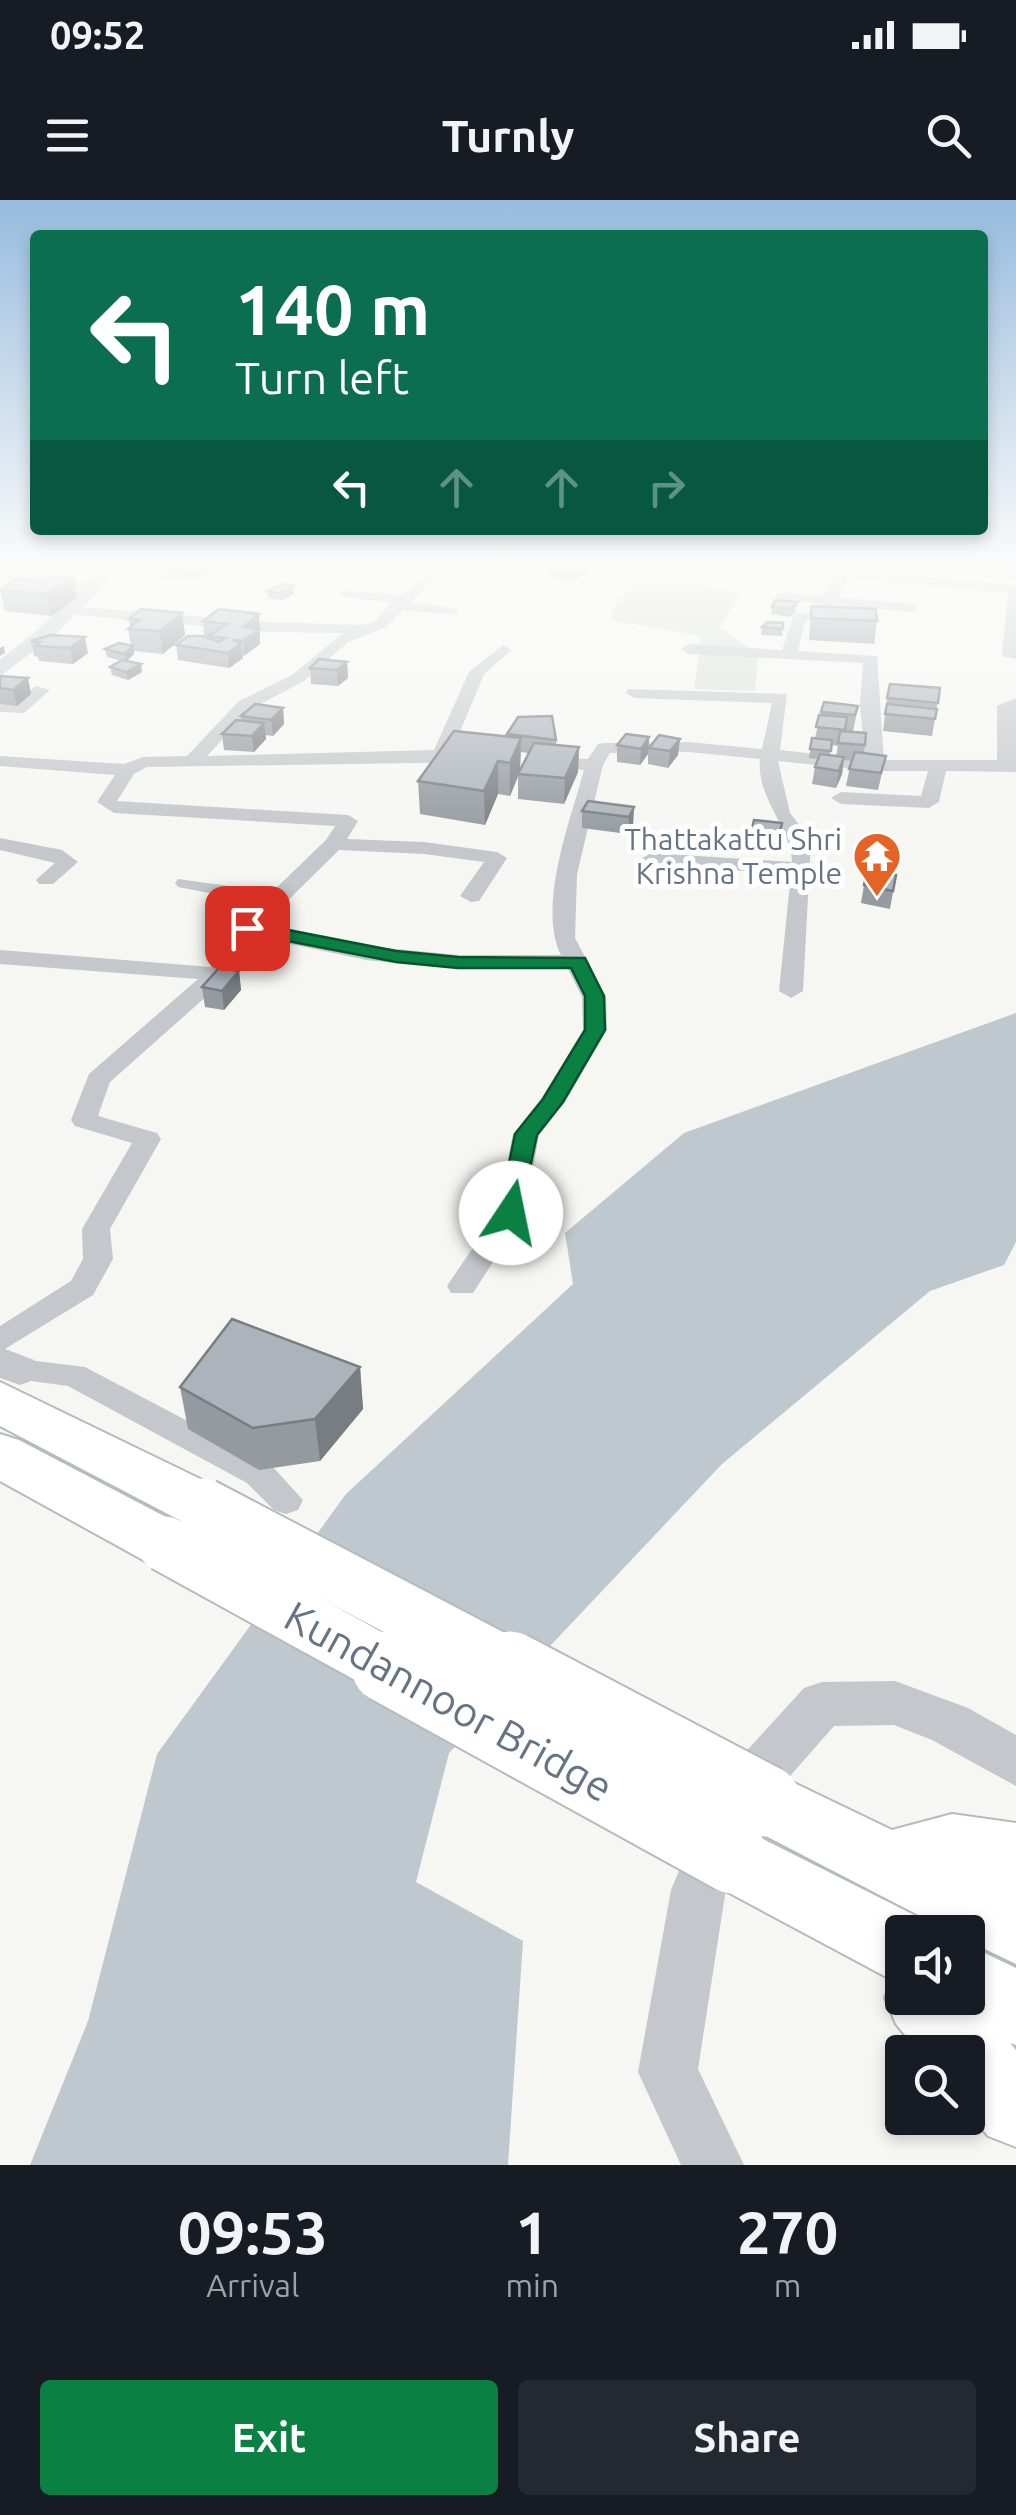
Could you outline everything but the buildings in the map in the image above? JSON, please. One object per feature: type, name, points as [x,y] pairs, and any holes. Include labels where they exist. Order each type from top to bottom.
[{"type":"highway","points":[[5,1368],[184,1525]]},
{"type":"highway","points":[[0,1455],[184,1525]]},
{"type":"highway","name":"Kundannoor Bridge","points":[[184,1525],[749,1830]]},
{"type":"highway","points":[[749,1830],[893,1863],[1016,1928]]},
{"type":"highway","points":[[749,1830],[885,1946]]},
{"type":"highway","points":[[893,1863],[952,1847],[1016,1856]]},
{"type":"highway","points":[[985,1991],[1016,2008]]},
{"type":"highway","points":[[936,2015],[952,2035]]},
{"type":"highway","points":[[985,2073],[1016,2108]]},
{"type":"street","points":[[190,763],[245,705],[298,678],[320,657]]},
{"type":"street","points":[[441,755],[478,672],[495,657]]},
{"type":"street","points":[[701,657],[730,663],[730,657]]},
{"type":"street","points":[[824,657],[871,659],[869,704],[875,765]]},
{"type":"street","points":[[22,706],[42,690]]},
{"type":"street","points":[[634,693],[781,698],[768,766],[782,814],[801,840],[792,991]]},
{"type":"street","points":[[462,1286],[511,1213],[526,1134],[552,1102],[595,1030],[594,996],[564,938],[567,874],[594,765],[604,748],[688,747],[875,765],[1011,766],[1006,706],[1016,702]]},
{"type":"street","points":[[0,707],[22,706],[42,712]]},
{"type":"street","points":[[0,761],[127,770],[143,762],[441,755],[492,759]]},
{"type":"street","points":[[525,760],[594,765]]},
{"type":"street","points":[[842,798],[929,802],[938,766]]},
{"type":"street","points":[[5,1368],[82,1288],[98,1259],[96,1228],[148,1139],[84,1120],[98,1080],[218,974],[247,928],[334,844],[348,820],[114,807],[107,802],[127,770]]},
{"type":"street","points":[[0,844],[55,854],[68,862],[46,880]]},
{"type":"street","points":[[334,844],[424,848],[498,858],[472,896]]},
{"type":"street","points":[[651,860],[802,869]]},
{"type":"street","points":[[186,882],[274,899]]},
{"type":"street","points":[[247,928],[384,955],[458,962],[578,962]]},
{"type":"street","points":[[0,957],[218,974]]},
{"type":"street","points":[[5,1368],[74,1374],[260,1474],[286,1500]]},
{"type":"street","points":[[713,2165],[668,2072],[698,1890],[760,1774],[822,1704],[895,1702],[950,1724],[1016,1762]]},
{"type":"shaded area","points":[[699,657],[758,657],[755,691],[694,689]]},
{"type":"shaded area","points":[[1016,1013],[1016,1242],[1004,1265],[930,1291],[722,1464],[449,1753],[416,1882],[523,1941],[508,2165],[30,2165],[88,2021],[157,1754],[346,1494],[573,1284],[565,1233],[684,1133]]},
{"type":"place","name":"Thattakattu Shri Krishna Temple","points":[[877,898]]},
{"type":"route","points":[[247,928],[366,953],[458,962],[578,962],[594,996],[595,1030],[552,1102],[526,1134],[511,1213]]}]
